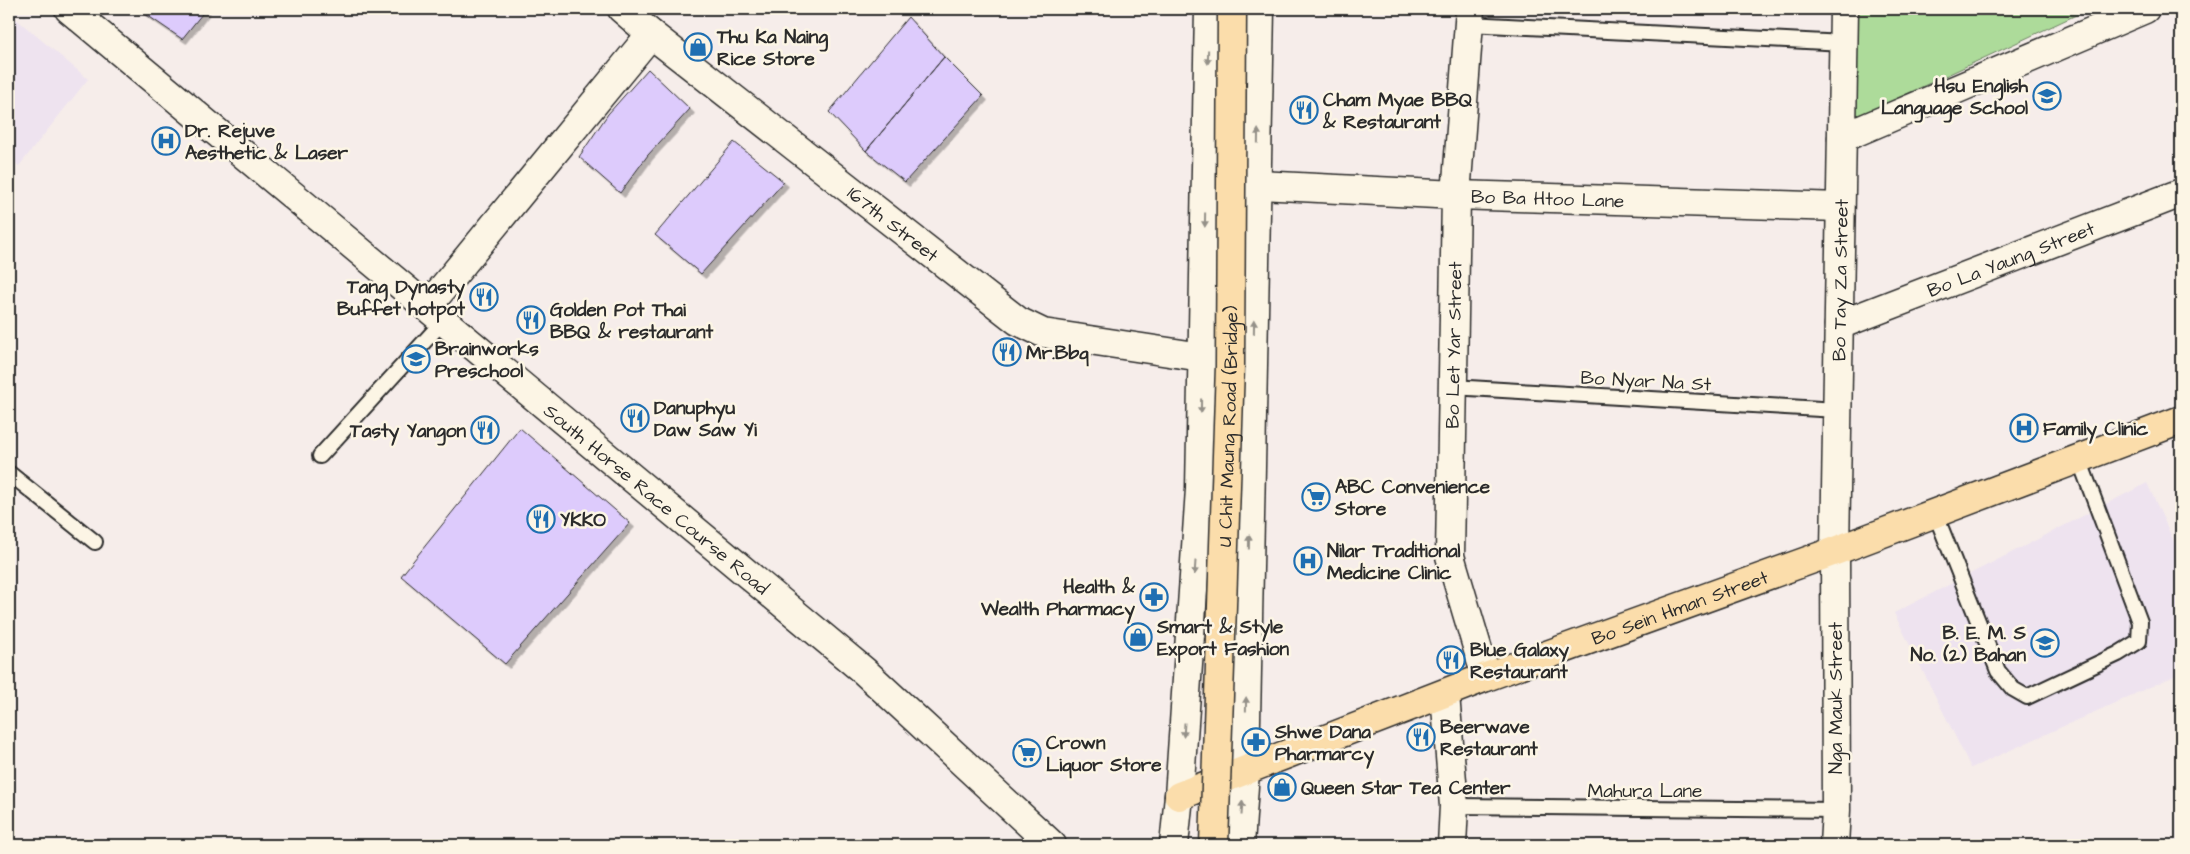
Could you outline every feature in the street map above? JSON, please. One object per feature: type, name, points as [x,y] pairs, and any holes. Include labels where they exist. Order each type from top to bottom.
[{"type":"main road","name":"U Chit Maung Road (Bridge)","points":[[1214,845],[1230,366],[1217,13]]},
{"type":"main road","name":"Bo Sein Hman Street","points":[[1180,796],[1486,677],[1835,551],[2181,420]]},
{"type":"street","name":"South Horse Race Course Road","points":[[69,9],[864,671],[1052,845]]},
{"type":"street","name":"167th Street","points":[[622,9],[651,34],[1018,321],[1043,334],[1202,357]]},
{"type":"street","name":"Bo Tay Za Street","points":[[1835,551],[1844,9]]},
{"type":"street","points":[[1842,138],[2146,9]]},
{"type":"street","points":[[1174,845],[1180,796],[1200,489],[1202,357],[1217,13],[1260,16],[1244,770],[1240,845]]},
{"type":"street","name":"Bo Let Yar Street","points":[[1470,16],[1456,195],[1450,556],[1486,677]]},
{"type":"street","points":[[436,313],[651,34]]},
{"type":"street","name":"Bo Ba Htoo Lane","points":[[1257,185],[1456,195],[1840,207]]},
{"type":"street","name":"Bo La Yaung Street","points":[[1839,324],[2181,193]]},
{"type":"street","points":[[1200,489],[1250,492]]},
{"type":"street","name":"Nga Mauk Street","points":[[1834,845],[1836,810],[1835,551]]},
{"type":"street","points":[[1445,694],[1454,806],[1452,845]]},
{"type":"lane","points":[[1470,16],[1844,43]]},
{"type":"lane","points":[[320,456],[436,313]]},
{"type":"lane","points":[[1202,357],[1253,361]]},
{"type":"lane","name":"Bo Nyar Na St","points":[[1452,387],[1838,410]]},
{"type":"lane","points":[[1935,513],[1998,671],[2013,689],[2027,697],[2118,654],[2139,641],[2140,622],[2079,459]]},
{"type":"lane","points":[[9,473],[95,542]]},
{"type":"lane","name":"Mahura Lane","points":[[1454,806],[1836,810]]},
{"type":"shaded area","points":[[9,13],[88,79],[19,166],[9,158]]},
{"type":"shaded area","name":"B. E. M. S No. (2) Bahan","points":[[2147,483],[2181,557],[2181,673],[1971,768],[1894,613]]},
{"type":"green space","points":[[1856,9],[2089,9],[1855,118]]},
{"type":"building","points":[[138,9],[206,9],[182,39]]},
{"type":"building","points":[[908,17],[944,57],[866,151],[829,112]]},
{"type":"building","points":[[944,57],[983,96],[905,182],[866,151]]},
{"type":"building","points":[[648,69],[690,109],[648,155],[620,193],[579,157],[608,114]]},
{"type":"building","points":[[734,142],[784,182],[701,274],[655,235]]},
{"type":"building","points":[[520,428],[630,523],[505,664],[401,576]]},
{"type":"place","name":"Thu Ka Naing Rice Store","points":[[698,47]]},
{"type":"place","name":"Hsu English Language School","points":[[2047,96]]},
{"type":"place","name":"Cham Myae BBQ & Restaurant","points":[[1304,110]]},
{"type":"place","name":"Dr. Rejuve Aesthetic & Laser","points":[[166,141]]},
{"type":"place","name":"Tang Dynasty Buffet hotpot","points":[[484,297]]},
{"type":"place","name":"Golden Pot Thai BBQ & restaurant","points":[[531,320]]},
{"type":"place","name":"Mr.Bbq","points":[[1007,352]]},
{"type":"place","name":"Brainworks Preschool","points":[[416,359]]},
{"type":"place","name":"Danuphyu Daw Saw Yi","points":[[635,418]]},
{"type":"place","name":"Family Clinic","points":[[2024,428]]},
{"type":"place","name":"Tasty Yangon","points":[[485,430]]},
{"type":"place","name":"ABC Convenience Store","points":[[1316,497]]},
{"type":"place","name":"YKKO","points":[[541,519]]},
{"type":"place","name":"Nilar Traditional Medicine Clinic","points":[[1308,561]]},
{"type":"place","name":"Health & Wealth Pharmacy","points":[[1154,597]]},
{"type":"place","name":"Smart & Style Export Fashion","points":[[1138,637]]},
{"type":"place","name":"B. E. M. S No. (2) Bahan","points":[[2045,643]]},
{"type":"place","name":"Blue Galaxy Restaurant","points":[[1451,660]]},
{"type":"place","name":"Beerwave Restaurant","points":[[1421,737]]},
{"type":"place","name":"Shwe Dana Pharmarcy","points":[[1256,742]]},
{"type":"place","name":"Crown Liquor Store","points":[[1027,753]]},
{"type":"place","name":"Queen Star Tea Center","points":[[1282,787]]}]
